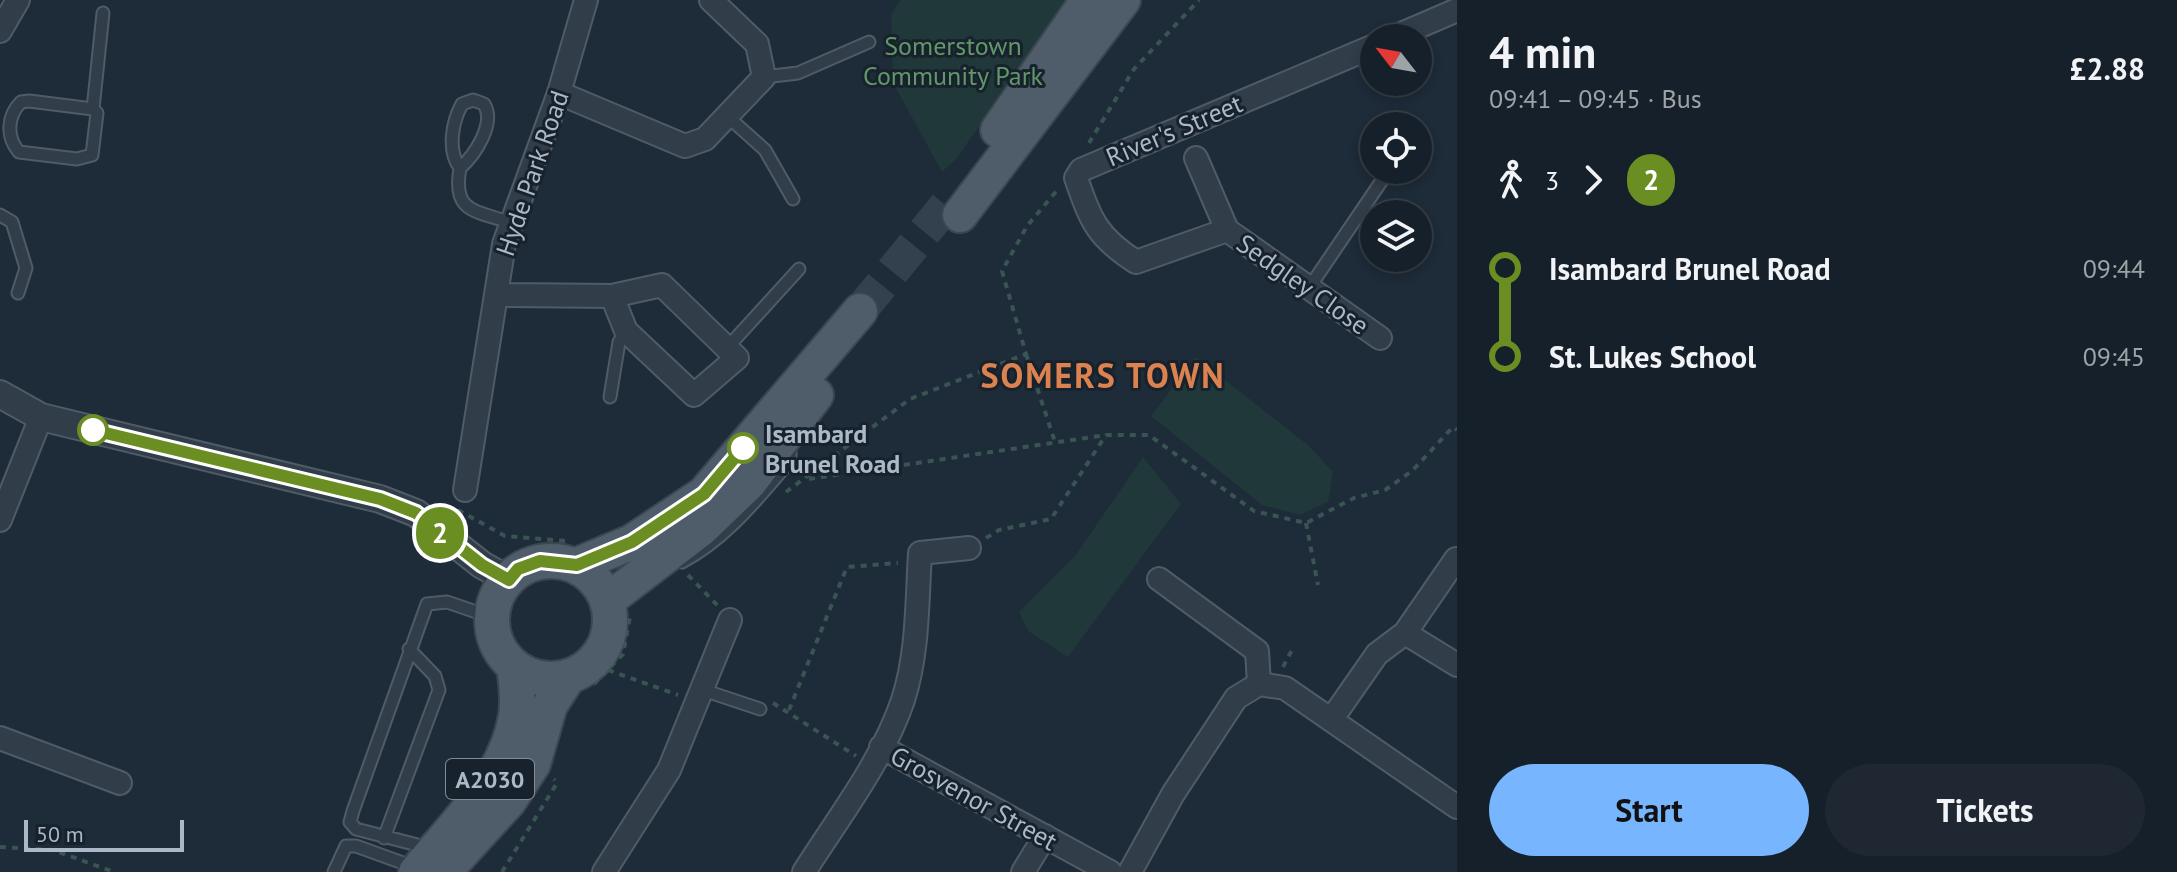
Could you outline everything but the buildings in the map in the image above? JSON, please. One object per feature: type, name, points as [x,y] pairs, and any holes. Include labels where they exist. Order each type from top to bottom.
[{"type":"main road","points":[[1088,0],[956,206],[1123,0]]},
{"type":"main road","points":[[864,320],[789,431],[749,483],[701,529],[660,577],[619,607],[602,651],[589,665],[581,681],[526,674],[514,666],[496,641],[491,617],[497,595],[518,569],[572,553],[632,542],[704,494],[864,320]]},
{"type":"main road","points":[[572,553],[619,607]]},
{"type":"main road","name":"A2030","points":[[428,865],[476,799],[510,744],[517,705],[514,666]]},
{"type":"main road","name":"A2030","points":[[428,865],[509,801],[533,764],[550,705],[581,681]]},
{"type":"street","points":[[0,31],[18,0]]},
{"type":"street","name":"Hyde Park Road","points":[[461,500],[504,244],[559,93],[586,0]]},
{"type":"street","points":[[559,93],[685,146],[705,139],[764,77],[757,44],[711,0]]},
{"type":"street","points":[[1424,24],[1457,10]]},
{"type":"street","name":"River's Street","points":[[1136,262],[1106,243],[1087,210],[1078,174],[1360,52]]},
{"type":"street","points":[[1196,158],[1227,230]]},
{"type":"street","name":"Sedgley Close","points":[[1136,262],[1227,230],[1380,338]]},
{"type":"street","points":[[496,295],[612,296],[662,285],[737,358],[694,395],[626,331],[612,296]]},
{"type":"street","points":[[0,394],[41,417],[380,499],[416,513],[482,565],[509,580]]},
{"type":"street","points":[[0,520],[41,417]]},
{"type":"street","points":[[804,872],[876,756],[903,700],[913,657],[920,553],[969,548]]},
{"type":"street","points":[[1331,720],[1377,654],[1405,633],[1456,559]]},
{"type":"street","points":[[1159,579],[1257,651],[1259,684]]},
{"type":"street","points":[[604,872],[669,770],[730,620]]},
{"type":"street","points":[[1405,633],[1457,665]]},
{"type":"street","points":[[1130,872],[1173,794],[1236,698],[1259,684],[1285,688],[1457,807]]},
{"type":"street","points":[[0,738],[120,783]]},
{"type":"street","name":"Grosvenor Street","points":[[876,756],[1045,836],[1110,872]]},
{"type":"street","points":[[1023,872],[1045,836]]},
{"type":"lane","points":[[93,109],[103,13]]},
{"type":"lane","points":[[764,77],[798,73],[869,42]]},
{"type":"lane","points":[[460,168],[453,159],[457,113],[462,104],[473,100],[484,104],[488,110],[487,122],[471,158],[460,168],[456,191],[460,202],[511,223]]},
{"type":"lane","points":[[29,101],[93,109],[97,113],[95,146],[86,159],[19,152],[10,139],[5,117],[21,102],[29,101]]},
{"type":"lane","points":[[727,116],[765,150],[793,199]]},
{"type":"lane","points":[[1309,288],[1380,184]]},
{"type":"lane","points":[[0,215],[12,222],[26,268],[18,293]]},
{"type":"lane","points":[[727,348],[799,269]]},
{"type":"lane","points":[[610,397],[619,342],[626,331]]},
{"type":"lane","points":[[428,865],[384,838],[356,829],[350,822],[427,604],[435,600],[491,617]]},
{"type":"lane","points":[[384,838],[439,690],[435,676],[409,649]]},
{"type":"lane","points":[[700,696],[760,709]]},
{"type":"lane","points":[[334,872],[346,846],[428,865]]},
{"type":"path","points":[[1055,442],[1002,271],[1027,226],[1053,192],[1078,174],[1085,149],[1134,69],[1170,35],[1199,0]]},
{"type":"path","points":[[784,493],[806,480],[910,399],[1026,354]]},
{"type":"path","points":[[806,480],[1106,435],[1149,435],[1254,511],[1306,523],[1354,498],[1385,490],[1412,471],[1453,427],[1457,430]]},
{"type":"path","points":[[969,548],[999,530],[1051,519],[1106,435]]},
{"type":"path","points":[[461,500],[505,536],[553,542],[572,553]]},
{"type":"path","points":[[1306,523],[1318,585]]},
{"type":"path","points":[[789,710],[847,567],[897,563],[920,553]]},
{"type":"path","points":[[660,577],[687,574],[699,565]]},
{"type":"path","points":[[687,574],[730,620]]},
{"type":"path","points":[[581,681],[608,670],[623,654],[619,607]]},
{"type":"path","points":[[608,670],[700,696]]},
{"type":"path","points":[[760,709],[767,700],[876,756]]},
{"type":"path","points":[[502,872],[557,783],[547,771]]},
{"type":"path","points":[[0,847],[53,850],[114,872]]},
{"type":"green space","name":"Somerstown Community Park","points":[[900,0],[1068,0],[956,159],[942,172],[893,83],[891,14]]},
{"type":"green space","points":[[1196,357],[1308,445],[1333,472],[1328,502],[1300,515],[1262,505],[1151,416]]},
{"type":"green space","points":[[1143,457],[1181,504],[1068,657],[1028,631],[1019,612],[1075,556]]},
{"type":"tunnel","points":[[860,311],[953,197]]},
{"type":"bus line","name":"2","points":[[93,430],[380,499],[416,513],[482,565],[509,580],[518,569],[540,561],[559,560],[577,565],[632,542],[704,494],[743,448]]},
{"type":"place","name":"Isambard Brunel Road","points":[[743,448]]},
{"type":"district","name":"SOMERS TOWN","points":[[1103,375]]}]
